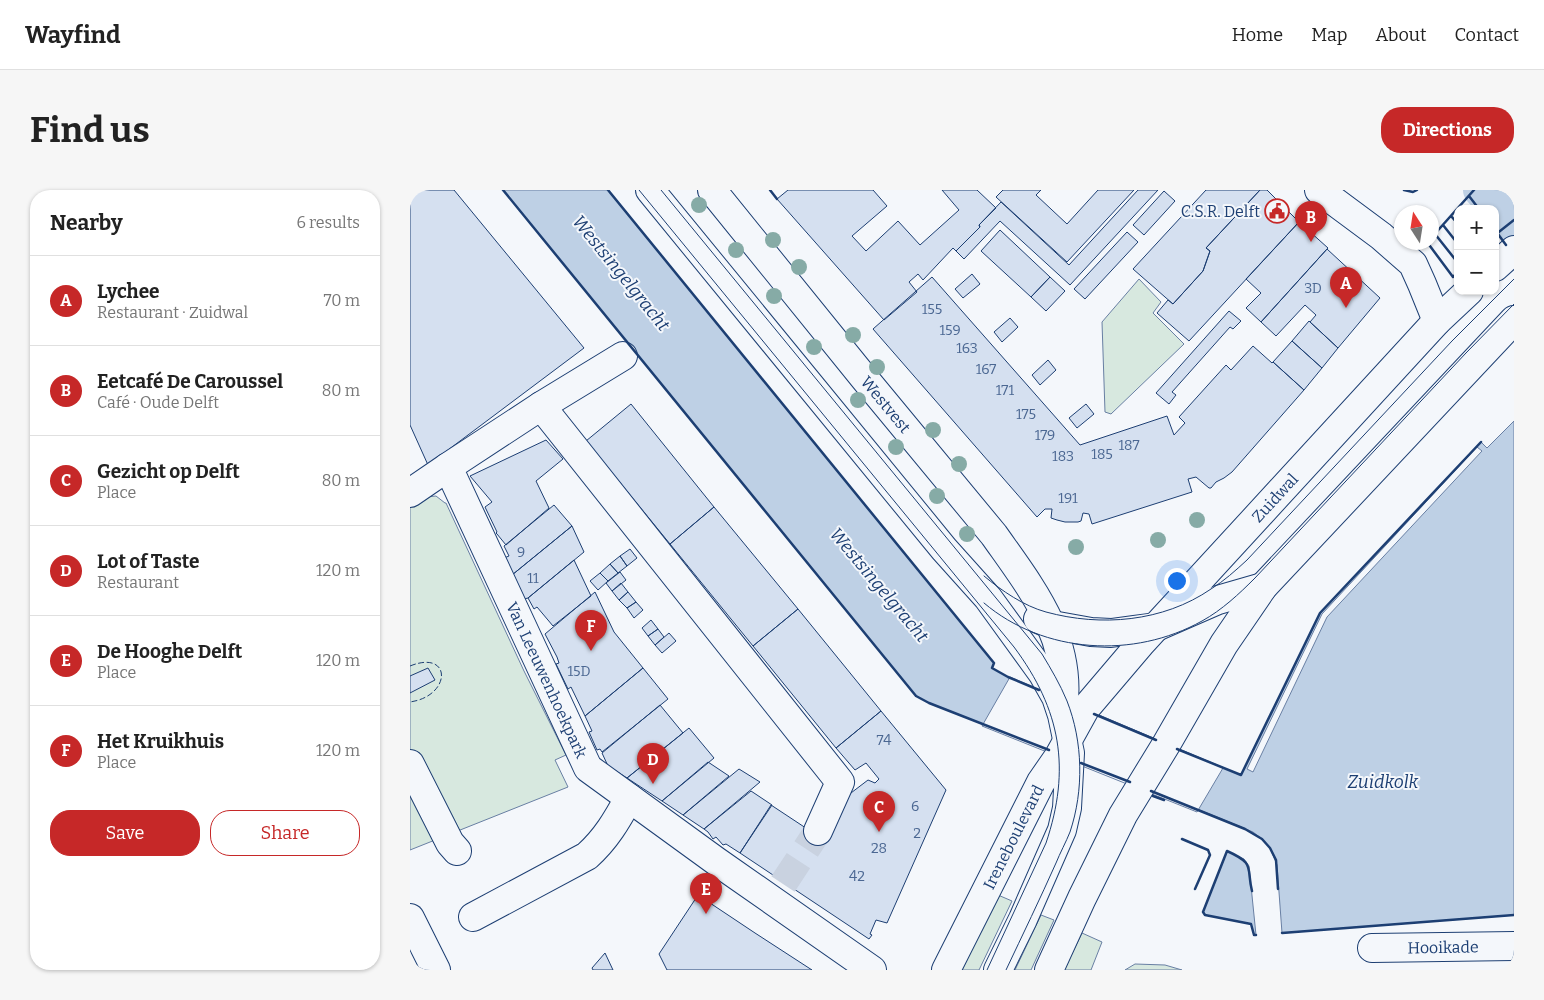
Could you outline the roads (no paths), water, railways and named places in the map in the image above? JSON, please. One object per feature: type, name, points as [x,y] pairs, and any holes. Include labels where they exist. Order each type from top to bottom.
[{"type":"street","name":"Westvest","points":[[650,190],[944,549],[988,598],[1024,645],[1066,719]]},
{"type":"street","name":"Westvest","points":[[712,190],[871,387],[994,535],[1045,612],[1052,625],[1063,663],[1070,752],[1068,793]]},
{"type":"street","points":[[1319,190],[1381,236],[1413,264],[1437,321]]},
{"type":"street","name":"Zuidwal","points":[[1066,719],[1156,627],[1437,321],[1465,295]]},
{"type":"street","points":[[1049,970],[1123,815],[1167,744],[1224,644],[1263,587],[1514,320]]},
{"type":"street","points":[[410,492],[541,406],[622,356]]},
{"type":"street","points":[[541,406],[840,782],[818,831]]},
{"type":"street","name":"Van Leeuwenhoekpark","points":[[448,467],[588,768],[629,798],[777,892],[872,970]]},
{"type":"street","name":"Westvest","points":[[988,598],[1052,625],[1090,632],[1111,633],[1156,627],[1218,600],[1263,587]]},
{"type":"street","name":"Ireneboulevard","points":[[946,970],[1041,782],[1066,719]]},
{"type":"street","points":[[410,764],[450,843],[457,851]]},
{"type":"street","name":"Ireneboulevard","points":[[998,970],[1060,836],[1067,808],[1068,793]]},
{"type":"street","points":[[473,917],[588,856],[600,845],[612,829],[629,798]]},
{"type":"street","points":[[410,918],[436,970]]},
{"type":"street","name":"Hooikade","points":[[1372,948],[1514,946]]},
{"type":"water","points":[[503,190],[608,190],[994,663],[992,668],[1008,677],[1241,775],[1320,613],[1481,442],[1487,448],[1514,421],[1514,915],[1282,933],[1277,865],[1270,848],[1253,832],[929,703],[916,696]]},
{"type":"water","points":[[1474,190],[1514,190],[1514,220],[1499,231],[1499,205],[1476,205],[1469,196]]},
{"type":"water","points":[[1227,851],[1244,859],[1249,866],[1256,935],[1254,935],[1251,924],[1205,915],[1203,912]]},
{"type":"waterway","points":[[1480,190],[1514,227]]},
{"type":"tunnel","points":[[783,884],[818,831]]},
{"type":"tram line","points":[[639,190],[1014,647],[1030,670],[1042,694],[1051,717],[1057,741],[1059,765],[1054,816],[1046,843],[987,970]]},
{"type":"tram line","points":[[661,190],[1042,654],[1067,701],[1079,749],[1078,800],[1075,816],[1070,832],[1006,970]]},
{"type":"tram line","points":[[984,576],[1021,602],[1046,612],[1067,617],[1110,620],[1131,618],[1173,609],[1192,600],[1220,583],[1247,560],[1452,341],[1514,279]]},
{"type":"tram line","points":[[984,603],[1008,620],[1034,633],[1061,641],[1090,645],[1119,645],[1148,641],[1176,633],[1202,621],[1223,607],[1255,578],[1514,304]]},
{"type":"place","name":"C.S.R. Delft","points":[[1277,211]]},
{"type":"place","name":"Eetcafé De Caroussel","points":[[1311,242]]},
{"type":"place","name":"Lychee","points":[[1346,308]]},
{"type":"place","name":"Het Kruikhuis","points":[[591,651]]},
{"type":"place","name":"Lot of Taste","points":[[653,784]]},
{"type":"place","name":"Gezicht op Delft","points":[[879,832]]},
{"type":"place","name":"De Hooghe Delft","points":[[706,914]]},
{"type":"water label","name":"Westsingelgracht","points":[[621,273]]},
{"type":"water label","name":"Westsingelgracht","points":[[879,585]]},
{"type":"water label","name":"Zuidkolk","points":[[1383,782]]}]
